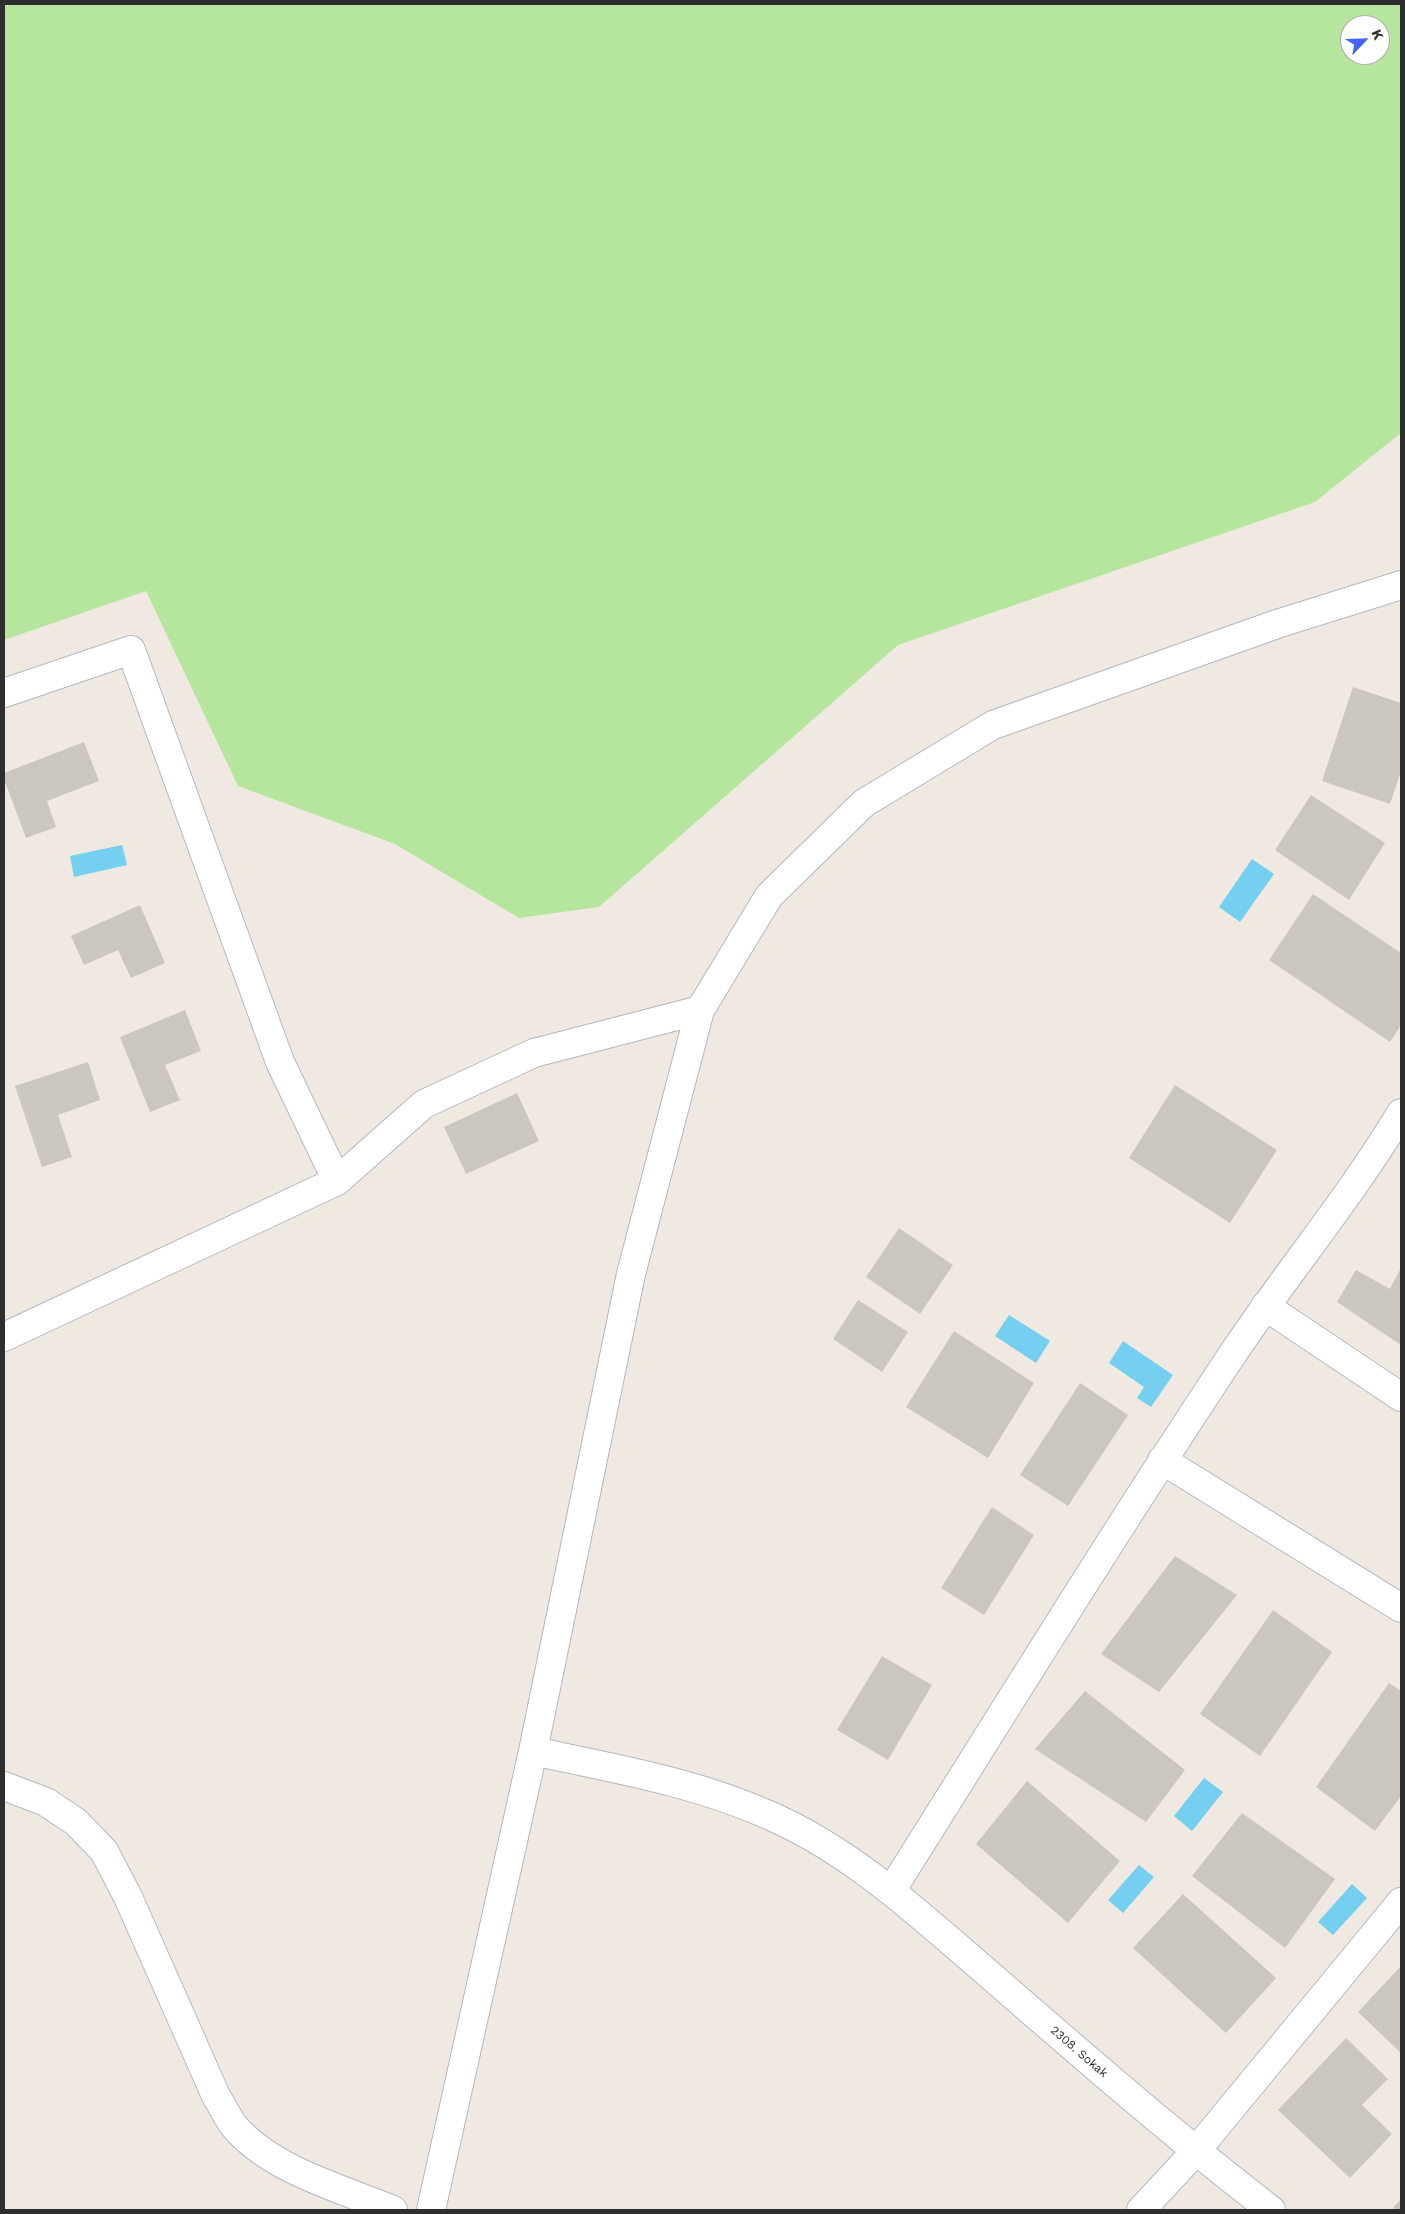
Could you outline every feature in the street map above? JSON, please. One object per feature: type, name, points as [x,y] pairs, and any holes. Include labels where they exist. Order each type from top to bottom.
[{"type":"street","points":[[432,2210],[533,1752],[631,1274],[700,1010],[769,896],[864,803],[993,726],[1277,624],[1401,585]]},
{"type":"street","points":[[4,694],[131,650],[280,1062],[337,1181]]},
{"type":"street","points":[[4,1337],[337,1181],[424,1104],[534,1053],[700,1010]]},
{"type":"street","points":[[891,1891],[1162,1460],[1265,1306],[1381,1146],[1401,1113]]},
{"type":"street","points":[[1265,1306],[1401,1397]]},
{"type":"street","points":[[1162,1460],[1401,1608]]},
{"type":"street","name":"2308. Sokak","points":[[533,1752],[643,1774],[710,1791],[783,1822],[827,1846],[891,1891],[1195,2152],[1271,2210]]},
{"type":"street","points":[[4,1786],[46,1802],[76,1822],[104,1851],[128,1897],[216,2096],[232,2124],[252,2144],[280,2164],[392,2210]]},
{"type":"street","points":[[1141,2210],[1195,2152],[1401,1902]]},
{"type":"green space","points":[[4,4],[1401,4],[1401,433],[1315,502],[898,645],[599,907],[519,918],[395,844],[238,786],[146,591],[4,640]]},
{"type":"water","points":[[122,845],[127,865],[74,877],[70,856]]},
{"type":"water","points":[[1252,859],[1274,874],[1240,922],[1219,907]]},
{"type":"water","points":[[1009,1315],[1050,1341],[1036,1363],[995,1336]]},
{"type":"water","points":[[1123,1341],[1173,1375],[1151,1407],[1137,1398],[1144,1387],[1109,1363]]},
{"type":"water","points":[[1204,1778],[1223,1792],[1192,1831],[1174,1816]]},
{"type":"water","points":[[1139,1865],[1154,1877],[1123,1913],[1108,1900]]},
{"type":"water","points":[[1352,1884],[1367,1898],[1333,1935],[1318,1922]]},
{"type":"building","points":[[1353,687],[1401,703],[1401,771],[1390,804],[1322,781]]},
{"type":"building","points":[[84,742],[99,781],[47,801],[56,827],[26,838],[4,779],[4,773]]},
{"type":"building","points":[[1311,795],[1385,843],[1349,900],[1275,850]]},
{"type":"building","points":[[1313,894],[1401,953],[1401,1025],[1390,1042],[1269,960]]},
{"type":"building","points":[[140,905],[165,963],[131,978],[118,950],[84,965],[71,936]]},
{"type":"building","points":[[185,1010],[201,1051],[165,1065],[180,1100],[150,1112],[120,1037]]},
{"type":"building","points":[[88,1062],[100,1100],[58,1115],[72,1157],[42,1167],[15,1086]]},
{"type":"building","points":[[1175,1085],[1277,1150],[1230,1223],[1129,1158]]},
{"type":"building","points":[[517,1093],[539,1141],[466,1174],[444,1127]]},
{"type":"building","points":[[899,1228],[953,1265],[920,1314],[866,1277]]},
{"type":"building","points":[[1401,1268],[1401,1345],[1337,1302],[1356,1270],[1390,1289]]},
{"type":"building","points":[[858,1300],[908,1332],[882,1372],[833,1339]]},
{"type":"building","points":[[954,1331],[1034,1383],[988,1458],[906,1407]]},
{"type":"building","points":[[1080,1383],[1128,1415],[1068,1506],[1020,1475]]},
{"type":"building","points":[[992,1507],[1034,1535],[984,1615],[941,1588]]},
{"type":"building","points":[[1175,1556],[1237,1595],[1159,1692],[1101,1654]]},
{"type":"building","points":[[1273,1610],[1332,1652],[1260,1756],[1200,1714]]},
{"type":"building","points":[[882,1656],[932,1685],[888,1760],[837,1730]]},
{"type":"building","points":[[1389,1683],[1401,1691],[1401,1796],[1375,1831],[1316,1787]]},
{"type":"building","points":[[1085,1691],[1185,1770],[1146,1822],[1035,1749]]},
{"type":"building","points":[[1027,1781],[1120,1861],[1068,1923],[976,1844]]},
{"type":"building","points":[[1242,1813],[1335,1879],[1285,1948],[1192,1876]]},
{"type":"building","points":[[1183,1894],[1276,1978],[1226,2033],[1133,1948]]},
{"type":"building","points":[[1401,1966],[1401,2053],[1358,2012]]},
{"type":"building","points":[[1346,2038],[1388,2079],[1362,2105],[1392,2134],[1350,2178],[1278,2110]]},
{"type":"building","points":[[1401,2199],[1401,2210],[1395,2210],[1393,2208]]}]
